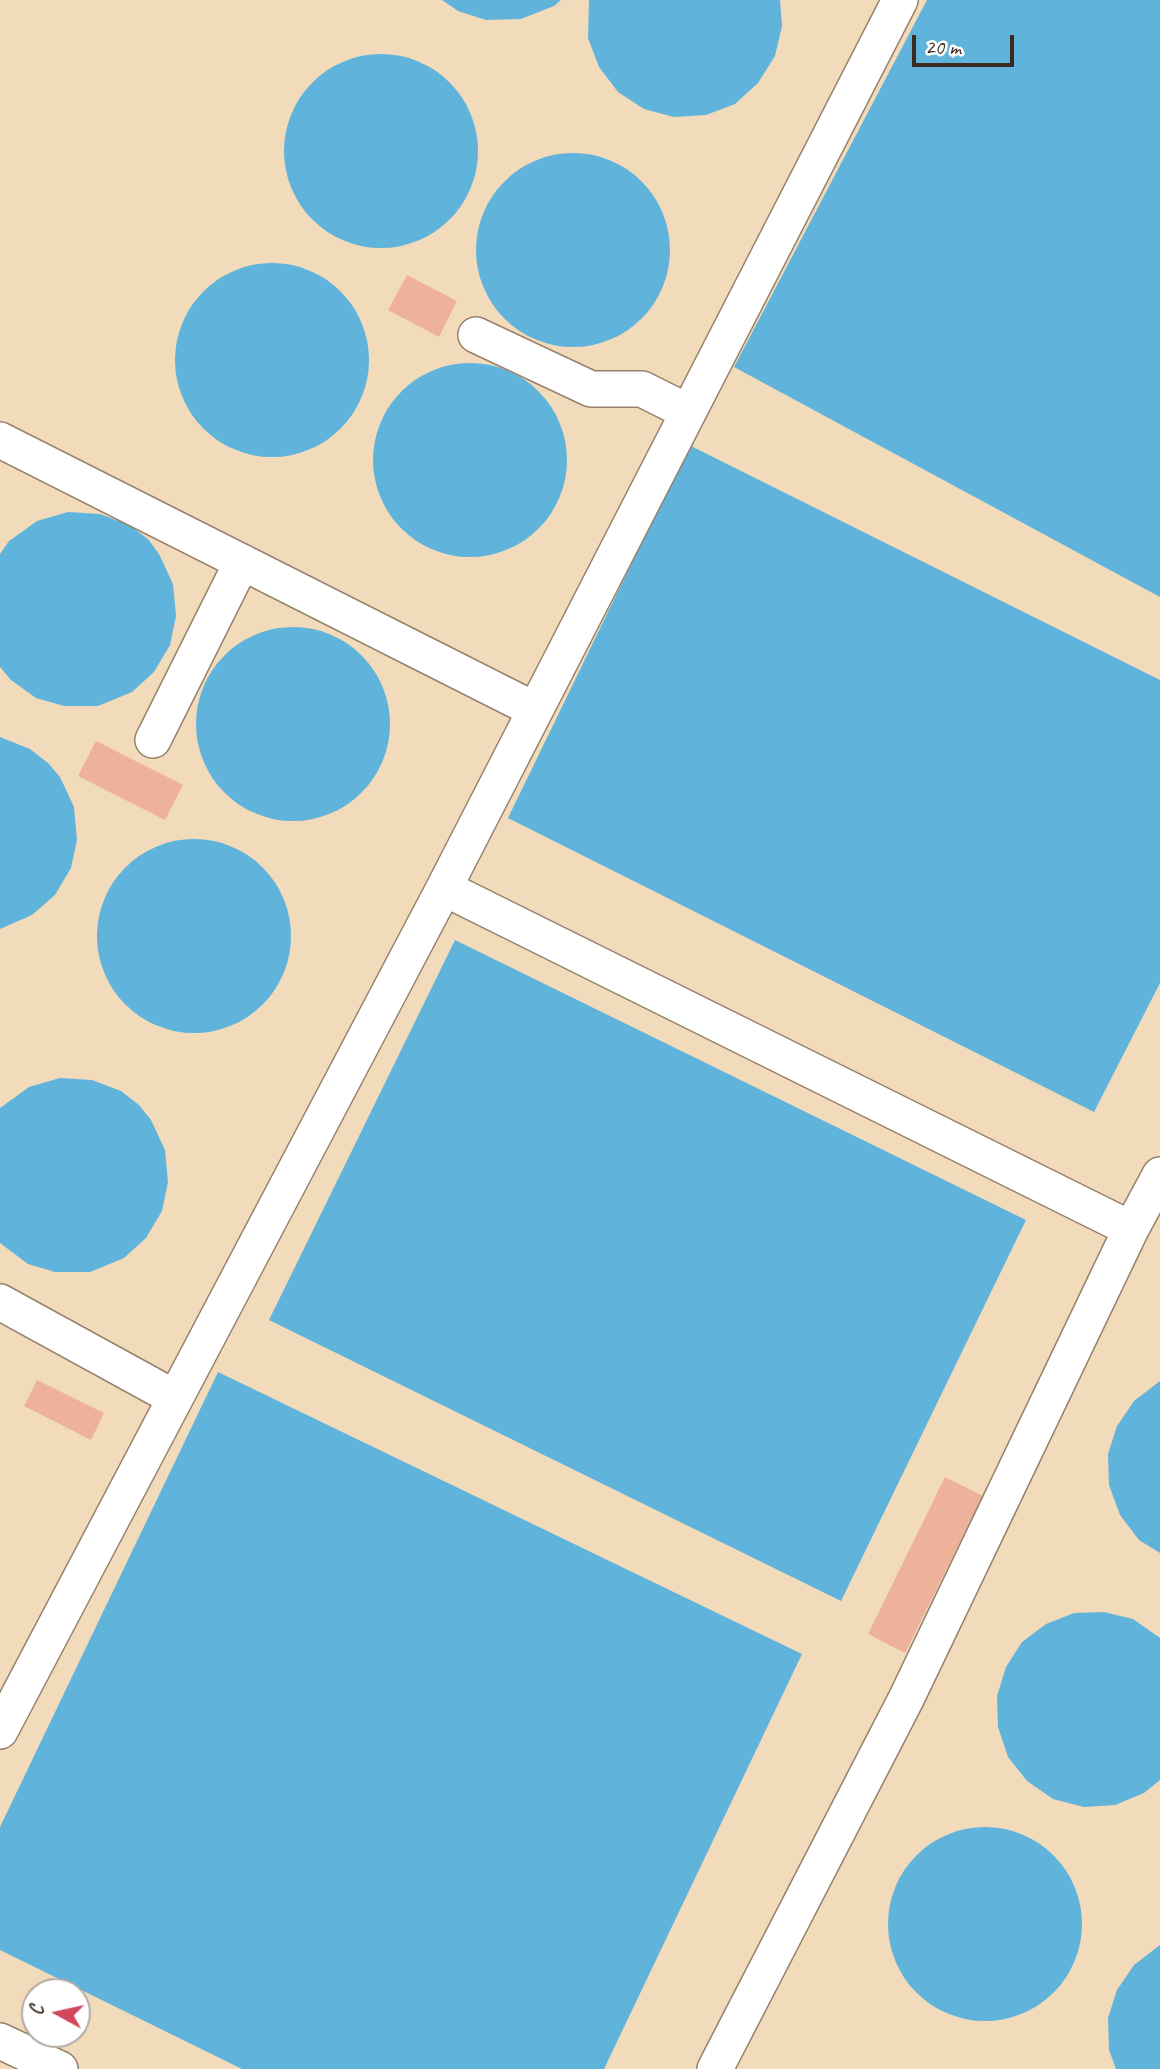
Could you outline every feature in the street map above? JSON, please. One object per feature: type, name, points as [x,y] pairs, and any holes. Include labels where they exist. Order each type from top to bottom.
[{"type":"lane","points":[[0,1731],[444,888],[900,0]]},
{"type":"lane","points":[[476,335],[591,389],[642,389],[688,412]]},
{"type":"lane","points":[[0,440],[535,710]]},
{"type":"lane","points":[[153,740],[242,562]]},
{"type":"lane","points":[[444,888],[1131,1229]]},
{"type":"lane","points":[[715,2069],[906,1699],[1131,1229],[1160,1175]]},
{"type":"lane","points":[[0,1302],[175,1398]]},
{"type":"lane","points":[[0,2041],[60,2069]]},
{"type":"water","points":[[442,0],[561,0],[554,6],[521,19],[486,20],[458,11]]},
{"type":"water","points":[[589,0],[780,0],[782,26],[775,56],[758,83],[735,104],[706,115],[674,117],[644,109],[618,92],[599,67],[588,38]]},
{"type":"water","points":[[927,0],[1160,0],[1160,597],[734,367]]},
{"type":"water","points":[[381,54],[418,61],[450,82],[471,114],[478,151],[471,188],[450,220],[418,241],[381,248],[344,241],[312,220],[291,188],[284,151],[291,114],[312,82],[344,61]]},
{"type":"water","points":[[573,153],[610,160],[642,181],[663,213],[670,250],[663,287],[642,319],[610,340],[573,347],[536,340],[504,319],[483,287],[476,250],[483,213],[504,181],[536,160]]},
{"type":"water","points":[[272,263],[309,270],[341,291],[362,323],[369,360],[362,397],[341,429],[309,450],[272,457],[235,450],[203,429],[182,397],[175,360],[182,323],[203,291],[235,270]]},
{"type":"water","points":[[470,363],[507,370],[539,391],[560,423],[567,460],[560,497],[539,529],[507,550],[470,557],[433,550],[401,529],[380,497],[373,460],[380,423],[401,391],[433,370]]},
{"type":"water","points":[[689,445],[1160,680],[1160,983],[1094,1112],[508,818]]},
{"type":"water","points":[[68,512],[100,514],[129,525],[148,539],[159,554],[173,584],[176,616],[170,645],[154,672],[132,692],[98,706],[64,706],[36,698],[11,680],[0,667],[0,554],[9,541],[37,521]]},
{"type":"water","points":[[293,627],[330,634],[362,655],[383,687],[390,724],[383,761],[362,793],[330,814],[293,821],[256,814],[224,793],[203,761],[196,724],[203,687],[224,655],[256,634]]},
{"type":"water","points":[[0,737],[30,749],[60,777],[74,807],[77,840],[71,868],[55,895],[32,915],[0,929]]},
{"type":"water","points":[[194,839],[231,846],[263,867],[284,899],[291,936],[284,973],[263,1005],[231,1026],[194,1033],[157,1026],[125,1005],[104,973],[97,936],[104,899],[125,867],[157,846]]},
{"type":"water","points":[[455,940],[1026,1220],[841,1601],[269,1320]]},
{"type":"water","points":[[60,1078],[92,1080],[121,1091],[139,1105],[151,1120],[165,1150],[168,1182],[162,1211],[146,1238],[124,1258],[90,1272],[55,1272],[28,1264],[0,1243],[0,1108],[29,1087]]},
{"type":"water","points":[[218,1372],[802,1654],[604,2069],[242,2069],[91,1995],[91,1978],[57,1978],[0,1950],[0,1827]]},
{"type":"water","points":[[1160,1381],[1160,1553],[1139,1540],[1120,1515],[1109,1485],[1108,1454],[1117,1426],[1134,1401]]},
{"type":"water","points":[[1104,1612],[1133,1619],[1160,1638],[1160,1780],[1144,1793],[1115,1805],[1084,1807],[1053,1799],[1027,1781],[1008,1757],[998,1727],[997,1696],[1006,1667],[1022,1642],[1046,1624],[1074,1613]]},
{"type":"water","points":[[985,1827],[1022,1834],[1054,1855],[1075,1887],[1082,1924],[1075,1961],[1054,1993],[1022,2014],[985,2021],[948,2014],[916,1993],[895,1961],[888,1924],[895,1887],[916,1855],[948,1834]]},
{"type":"water","points":[[1160,1945],[1160,2069],[1116,2069],[1109,2050],[1108,2018],[1117,1990],[1134,1965]]},
{"type":"building","points":[[407,275],[457,301],[439,337],[388,310]]},
{"type":"building","points":[[96,741],[183,785],[165,820],[78,776]]},
{"type":"building","points":[[37,1380],[104,1413],[91,1440],[24,1406]]},
{"type":"building","points":[[945,1477],[983,1496],[905,1653],[868,1634]]}]
